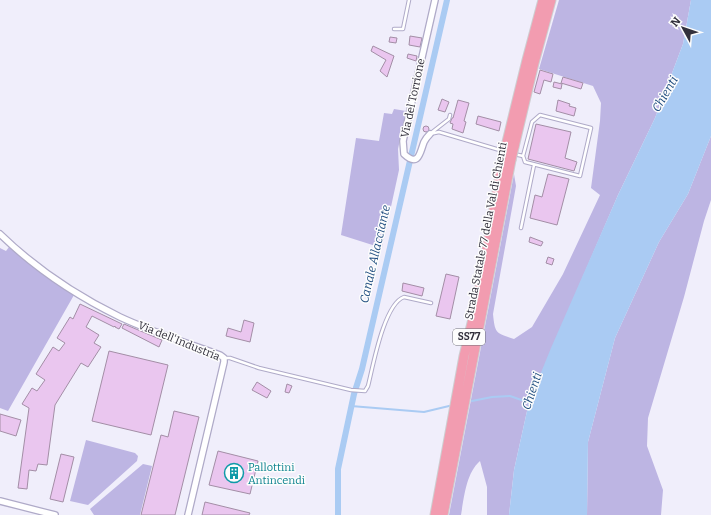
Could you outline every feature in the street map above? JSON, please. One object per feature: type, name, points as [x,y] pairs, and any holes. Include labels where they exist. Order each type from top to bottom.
[{"type":"highway","name":"Strada Statale 77 della Val di Chienti","points":[[510,147],[526,60],[543,0]]},
{"type":"highway","name":"Strada Statale 77 della Val di Chienti","points":[[435,515],[464,356],[478,298],[507,159],[551,0]]},
{"type":"highway","name":"Strada Statale 77 della Val di Chienti","points":[[443,515],[485,300],[507,159]]},
{"type":"street","name":"Via del Torrione","points":[[430,134],[424,142],[420,155],[415,159],[410,159],[404,154],[403,141],[435,0]]},
{"type":"street","name":"Via dell'Industria","points":[[0,234],[62,283],[121,317],[146,328],[220,355],[224,358],[188,515]]},
{"type":"street","points":[[0,501],[55,515]]},
{"type":"lane","points":[[394,29],[404,29],[410,0]]},
{"type":"lane","points":[[430,134],[449,119],[450,115]]},
{"type":"lane","points":[[540,115],[591,128],[580,176],[524,162],[523,156],[532,122],[540,115]]},
{"type":"lane","points":[[430,134],[439,132],[501,151],[523,156]]},
{"type":"lane","points":[[521,228],[534,165]]},
{"type":"lane","points":[[224,358],[230,358],[259,368],[362,392],[365,391],[368,386],[382,330],[394,304],[399,298],[404,297],[431,303]]},
{"type":"shaded area","points":[[559,0],[691,0],[683,44],[655,118],[618,195],[529,402],[514,470],[509,515],[487,515],[487,487],[480,461],[475,466],[469,479],[461,515],[449,515],[514,174],[516,186],[493,314],[495,326],[498,332],[514,339],[532,327],[563,274],[600,195],[591,188],[601,103],[593,86],[539,69]]},
{"type":"shaded area","points":[[394,109],[406,111],[398,149],[399,170],[382,248],[341,235],[356,138],[379,141],[384,113],[392,114]]},
{"type":"shaded area","points":[[711,136],[711,200],[648,418],[647,446],[663,490],[661,515],[587,515],[588,442],[615,338],[659,242],[688,194]]},
{"type":"shaded area","points":[[9,247],[34,268],[74,295],[8,411],[0,408],[0,248],[6,251]]},
{"type":"shaded area","points":[[86,440],[135,453],[138,456],[137,461],[88,505],[70,501]]},
{"type":"shaded area","points":[[143,464],[152,466],[140,515],[94,515],[90,509]]},
{"type":"water","name":"Chienti","points":[[691,0],[711,0],[711,136],[688,194],[659,242],[615,338],[588,442],[587,515],[509,515],[514,470],[529,402],[618,195],[655,118],[683,44]]},
{"type":"building","points":[[410,36],[422,38],[420,47],[409,45]]},
{"type":"building","points":[[390,37],[397,38],[396,43],[389,42]]},
{"type":"building","points":[[373,46],[394,56],[387,77],[380,71],[386,60],[371,51]]},
{"type":"building","points":[[408,54],[417,56],[416,61],[407,58]]},
{"type":"building","points":[[540,70],[553,74],[551,82],[544,80],[540,94],[534,92]]},
{"type":"building","points":[[563,77],[583,83],[581,89],[561,83]]},
{"type":"building","points":[[554,82],[562,84],[561,89],[553,87]]},
{"type":"building","points":[[442,99],[449,102],[445,112],[438,110]]},
{"type":"building","points":[[458,100],[469,103],[464,121],[466,122],[463,133],[452,129],[453,124],[450,123]]},
{"type":"building","points":[[558,100],[570,104],[569,106],[576,108],[574,116],[556,111]]},
{"type":"building","points":[[478,116],[501,122],[499,131],[476,124]]},
{"type":"building","points":[[536,124],[571,132],[565,158],[577,162],[574,171],[528,159]]},
{"type":"building","points":[[426,126],[429,129],[426,132],[423,129]]},
{"type":"building","points":[[548,174],[569,179],[557,225],[530,218],[535,195],[542,197]]},
{"type":"building","points":[[530,237],[543,242],[541,246],[529,242]]},
{"type":"building","points":[[548,257],[554,259],[552,265],[546,263]]},
{"type":"building","points":[[446,274],[459,277],[450,319],[436,316]]},
{"type":"building","points":[[403,283],[424,288],[422,296],[402,291]]},
{"type":"building","points":[[80,304],[122,324],[119,329],[92,316],[86,327],[99,335],[94,343],[101,347],[88,367],[81,363],[55,405],[47,465],[38,464],[36,471],[29,470],[27,489],[18,488],[29,408],[22,404],[32,388],[37,391],[45,380],[36,374],[53,347],[59,351],[65,343],[57,338],[70,317],[73,319]]},
{"type":"building","points":[[244,320],[254,323],[250,342],[226,336],[228,328],[241,332]]},
{"type":"building","points":[[124,324],[162,340],[159,347],[122,328]]},
{"type":"building","points":[[109,351],[168,365],[151,435],[92,421]]},
{"type":"building","points":[[257,382],[271,391],[267,398],[252,390]]},
{"type":"building","points":[[287,384],[292,386],[289,393],[285,392]]},
{"type":"building","points":[[174,411],[199,417],[175,515],[141,515],[161,435],[168,437]]},
{"type":"building","points":[[0,414],[21,420],[16,436],[0,431]]},
{"type":"building","name":"Pallottini Antincendi","points":[[218,451],[258,461],[250,494],[209,485]]},
{"type":"building","points":[[61,454],[74,457],[63,502],[50,499]]},
{"type":"building","points":[[205,502],[250,513],[249,515],[202,515]]},
{"type":"waterway","name":"Canale Allacciante","points":[[338,515],[338,469],[354,394],[362,369],[447,0]]},
{"type":"waterway","name":"Chienti","points":[[472,401],[492,397],[510,396],[530,403]]},
{"type":"waterway","points":[[351,406],[424,412],[449,406]]},
{"type":"place","name":"Pallottini Antincendi","points":[[234,473]]}]
